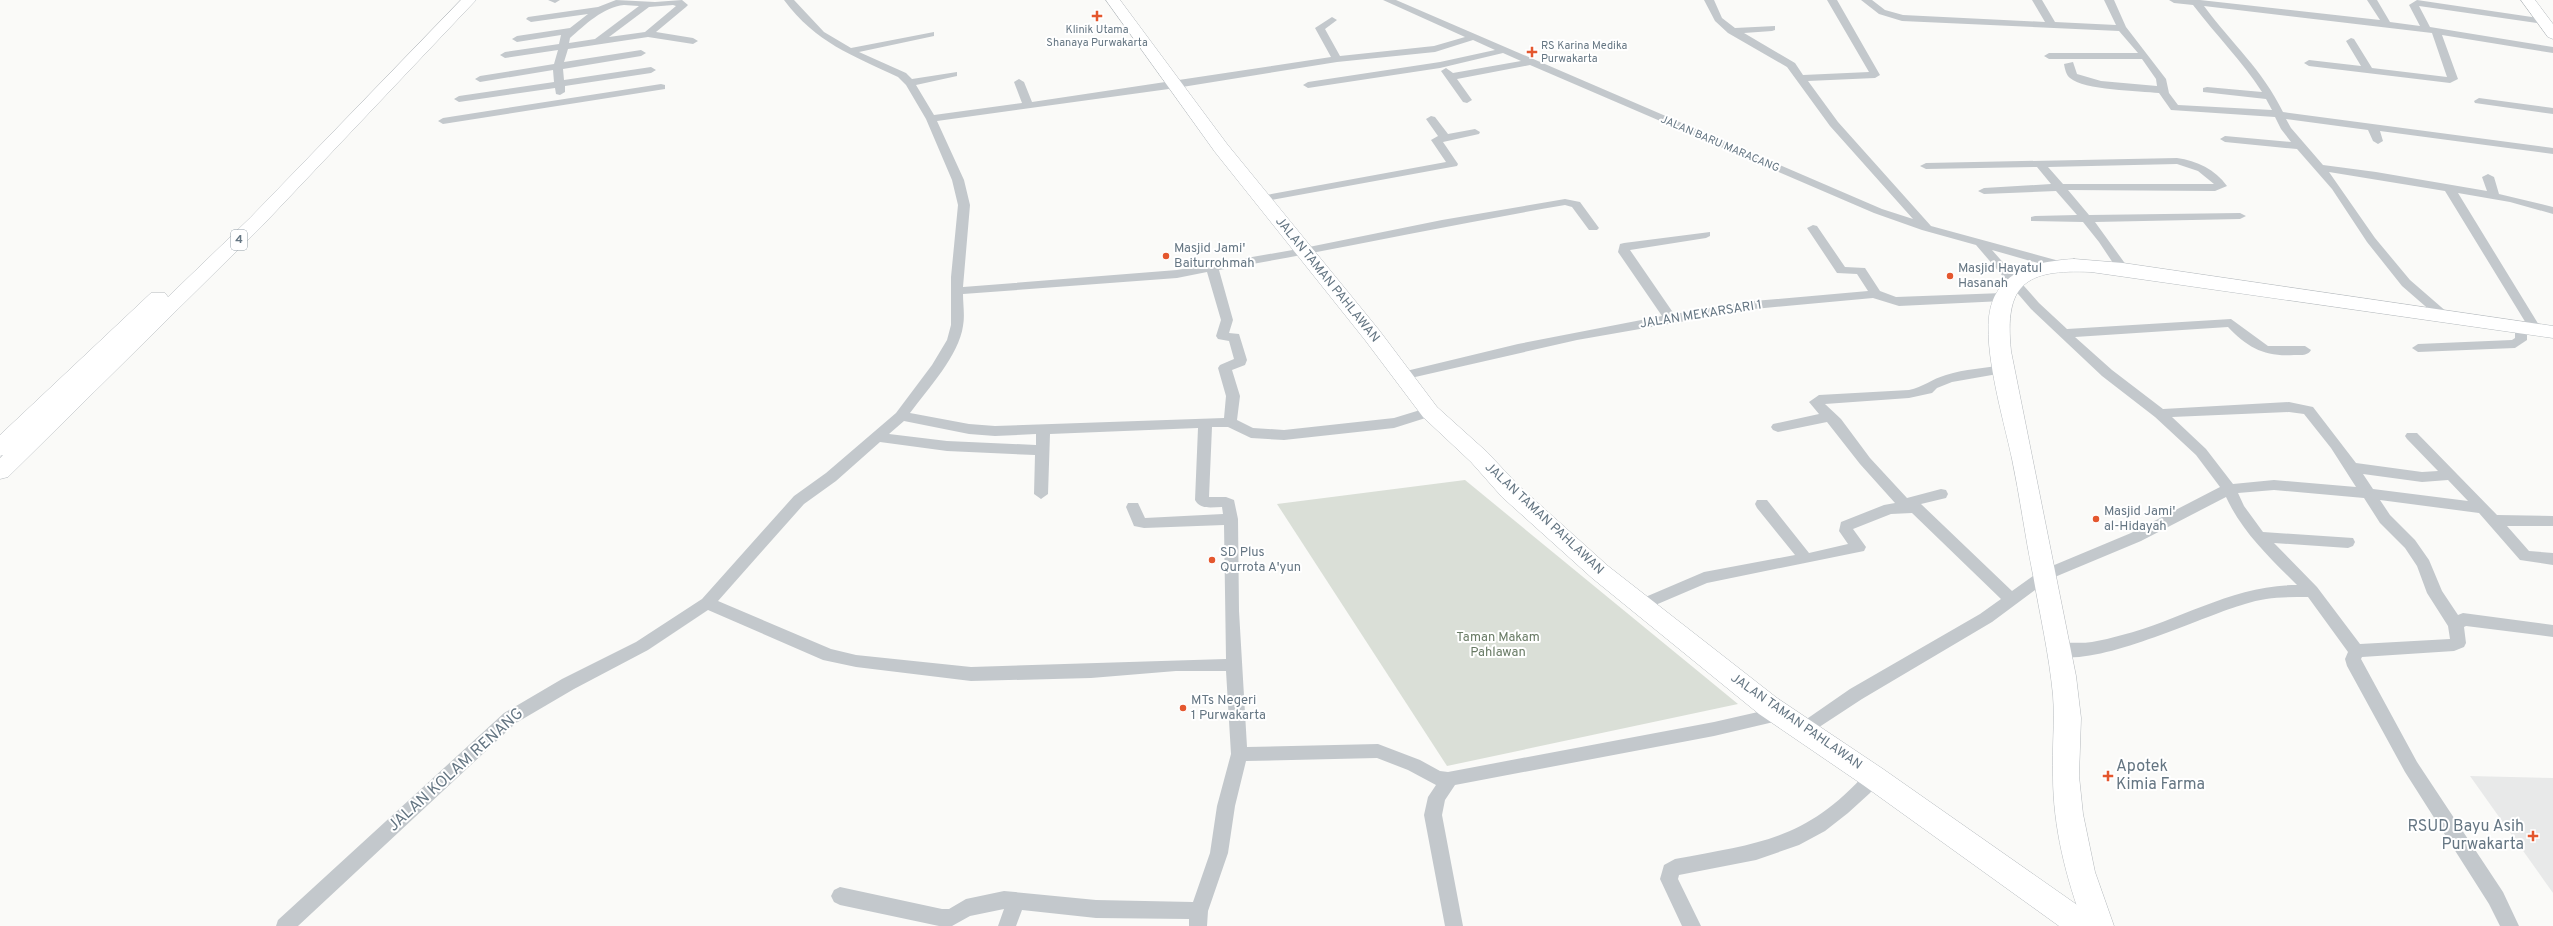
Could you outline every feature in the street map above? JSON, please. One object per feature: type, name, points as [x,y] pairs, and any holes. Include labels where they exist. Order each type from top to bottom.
[{"type":"main road","name":"4","points":[[0,448],[268,191],[401,56],[451,0]]},
{"type":"main road","name":"4","points":[[0,471],[256,222],[469,0]]},
{"type":"main road","name":"JALAN TAMAN PAHLAWAN","points":[[1113,0],[1261,199],[1372,335],[1430,412],[1479,457],[1510,491],[1641,605],[1780,714],[1874,777],[2083,926]]},
{"type":"main road","points":[[2528,0],[2553,34]]},
{"type":"main road","points":[[2099,926],[2086,897],[2075,849],[2066,778],[2068,711],[2045,575],[2004,369],[2000,326],[2000,307],[2009,290],[2038,270],[2060,265],[2122,269],[2537,330]]},
{"type":"street","points":[[789,0],[821,34],[848,51],[890,68],[902,75],[910,83],[953,74]]},
{"type":"street","name":"JALAN BARU MARACANG","points":[[1388,0],[1852,201],[1926,228],[1978,241],[2060,265]]},
{"type":"street","points":[[1709,0],[1718,19],[1730,31],[1761,46],[1790,65],[1834,124],[1926,228]]},
{"type":"street","points":[[1799,78],[1873,76],[1875,74],[1832,0]]},
{"type":"street","points":[[1866,0],[1882,12],[1902,18],[2122,28]]},
{"type":"street","points":[[2037,0],[2052,26]]},
{"type":"street","points":[[2108,0],[2122,28],[2161,79],[2170,103],[2177,108],[2280,116],[2553,151]]},
{"type":"street","points":[[2174,0],[2250,4],[2426,29],[2436,32],[2553,50]]},
{"type":"street","points":[[2372,0],[2387,24]]},
{"type":"street","points":[[559,102],[560,83],[558,65],[564,46],[565,37],[572,31],[617,1],[648,4],[675,1],[682,5],[648,34]]},
{"type":"street","points":[[2196,2],[2216,29],[2252,68],[2270,96],[2286,129],[2321,168],[2406,283],[2444,316]]},
{"type":"street","points":[[2426,29],[2414,5],[2417,3],[2543,21]]},
{"type":"street","points":[[598,41],[648,4]]},
{"type":"street","points":[[531,20],[603,10]]},
{"type":"street","points":[[1332,20],[1320,28],[1337,59]]},
{"type":"street","points":[[1730,31],[1772,28]]},
{"type":"street","points":[[517,39],[572,31]]},
{"type":"street","points":[[2309,63],[2453,79],[2436,32]]},
{"type":"street","points":[[505,55],[648,34],[694,41]]},
{"type":"street","points":[[848,51],[931,34]]},
{"type":"street","points":[[931,119],[1176,85],[1337,59],[1435,49],[1473,37]]},
{"type":"street","points":[[2351,41],[2368,70]]},
{"type":"street","points":[[1308,85],[1440,65],[1486,56],[1503,50]]},
{"type":"street","points":[[480,79],[558,65],[641,53]]},
{"type":"street","points":[[2049,56],[2144,56]]},
{"type":"street","points":[[1450,77],[1530,62]]},
{"type":"street","points":[[1314,63],[1326,82]]},
{"type":"street","points":[[2069,64],[2072,76],[2077,79],[2106,86],[2164,90]]},
{"type":"street","points":[[1440,65],[1467,100]]},
{"type":"street","points":[[459,99],[651,70]]},
{"type":"street","points":[[1019,82],[1028,105]]},
{"type":"street","name":"JALAN KOLAM RENANG","points":[[285,926],[510,718],[568,684],[642,646],[707,603],[799,500],[831,477],[875,437],[902,416],[937,367],[953,340],[957,325],[957,291],[964,205],[962,189],[931,119],[910,83]]},
{"type":"street","points":[[443,121],[661,87]]},
{"type":"street","points":[[2207,90],[2270,96]]},
{"type":"street","points":[[2479,101],[2553,111]]},
{"type":"street","points":[[1430,119],[1445,138]]},
{"type":"street","points":[[2373,128],[2378,141]]},
{"type":"street","points":[[1261,199],[1453,164],[1436,142],[1445,138],[1475,132]]},
{"type":"street","points":[[2225,139],[2300,146]]},
{"type":"street","points":[[1926,166],[2182,162],[2216,178],[2221,186],[2215,188],[2060,187],[1984,191]]},
{"type":"street","points":[[2040,164],[2104,240],[2122,269]]},
{"type":"street","points":[[2321,168],[2376,175],[2495,197],[2553,211]]},
{"type":"street","points":[[2488,177],[2495,197]]},
{"type":"street","points":[[2418,348],[2514,344],[2537,330],[2475,233],[2450,189]]},
{"type":"street","points":[[957,291],[1142,278],[1212,268],[1304,252],[1442,223],[1564,202],[1576,204],[1593,228]]},
{"type":"street","points":[[2035,219],[2240,216]]},
{"type":"street","points":[[1813,228],[1841,270],[1861,271],[1876,294]]},
{"type":"street","points":[[1671,319],[1624,252],[1624,247],[1706,234]]},
{"type":"street","points":[[1978,241],[2009,290],[2035,306],[2067,333],[2107,373],[2160,414],[2201,452],[2229,489],[2238,508],[2258,537],[2312,591],[2356,651]]},
{"type":"street","points":[[1212,268],[1227,320],[1222,336],[1234,337],[1241,360],[1240,362],[1225,368],[1233,396],[1230,422]]},
{"type":"street","name":"JALAN MEKARSARI 1","points":[[1402,376],[1539,342],[1671,319],[1786,302],[1876,294],[1899,302],[2009,290]]},
{"type":"street","points":[[2067,333],[2231,323],[2262,350],[2280,352],[2305,350]]},
{"type":"street","points":[[2004,369],[1943,380],[1931,384],[1927,390],[1909,394],[1850,396],[1817,401],[1829,417],[1836,422],[1865,461],[1904,505],[1920,510],[1988,580],[2012,600]]},
{"type":"street","points":[[2160,414],[2202,410],[2306,409],[2322,426],[2352,468],[2385,519],[2410,544],[2424,564],[2435,593],[2456,625],[2458,643],[2454,645],[2356,651]]},
{"type":"street","points":[[902,416],[969,429],[1043,430],[1230,422],[1251,433],[1284,435],[1394,423],[1430,412]]},
{"type":"street","points":[[1778,427],[1829,417]]},
{"type":"street","points":[[840,896],[942,918],[952,917],[966,908],[984,903],[1016,901],[1198,918],[1219,853],[1226,806],[1239,754],[1231,611],[1231,519],[1229,504],[1226,502],[1204,502],[1202,500],[1205,423]]},
{"type":"street","points":[[1041,494],[1041,450],[1043,430]]},
{"type":"street","points":[[2412,436],[2452,475],[2525,556],[2553,559]]},
{"type":"street","points":[[875,437],[947,446],[1041,450]]},
{"type":"street","points":[[2352,468],[2422,477],[2452,475]]},
{"type":"street","points":[[1804,730],[1856,694],[2012,600],[2045,575],[2136,537],[2229,489],[2274,485],[2324,488],[2369,495],[2482,508]]},
{"type":"street","points":[[1641,605],[1704,578],[1857,548],[1859,547],[1846,531],[1846,526],[1889,508],[1941,494]]},
{"type":"street","points":[[1762,504],[1806,559]]},
{"type":"street","points":[[1133,507],[1139,522],[1144,523],[1231,519]]},
{"type":"street","points":[[2492,520],[2553,522]]},
{"type":"street","points":[[2258,537],[2348,542]]},
{"type":"street","points":[[2058,650],[2083,651],[2121,643],[2232,599],[2294,589],[2312,591]]},
{"type":"street","points":[[707,603],[829,655],[856,661],[971,674],[1091,671],[1176,665],[1235,665]]},
{"type":"street","points":[[2456,625],[2463,619],[2553,631]]},
{"type":"street","points":[[2356,651],[2353,659],[2354,666],[2407,760],[2496,898],[2510,926]]},
{"type":"street","points":[[1239,754],[1378,751],[1414,765],[1437,778],[1448,779],[1714,729],[1780,714]]},
{"type":"street","points":[[1692,926],[1669,878],[1670,871],[1675,867],[1778,845],[1795,839],[1817,827],[1864,788],[1874,777]]},
{"type":"street","points":[[1448,779],[1437,797],[1433,815],[1454,926]]},
{"type":"street","points":[[1007,926],[1016,901]]},
{"type":"shaded area","name":"RSUD Bayu Asih Purwakarta","points":[[2470,776],[2553,778],[2553,893]]},
{"type":"green space","name":"Taman Makam Pahlawan","points":[[1465,480],[1738,704],[1447,766],[1277,504]]},
{"type":"place","name":"Klinik Utama Shanaya Purwakarta","points":[[1097,16]]},
{"type":"place","name":"RS Karina Medika Purwakarta","points":[[1532,52]]},
{"type":"place","name":"Masjid Jami' Baiturrohmah","points":[[1166,256]]},
{"type":"place","name":"Masjid Hayatul Hasanah","points":[[1950,276]]},
{"type":"place","name":"Masjid Jami' al-Hidayah","points":[[2096,519]]},
{"type":"place","name":"SD Plus Qurrota A'yun","points":[[1212,560]]},
{"type":"place","name":"MTs Negeri 1 Purwakarta","points":[[1183,708]]},
{"type":"place","name":"Apotek Kimia Farma","points":[[2108,776]]},
{"type":"place","name":"RSUD Bayu Asih Purwakarta","points":[[2533,836]]}]
